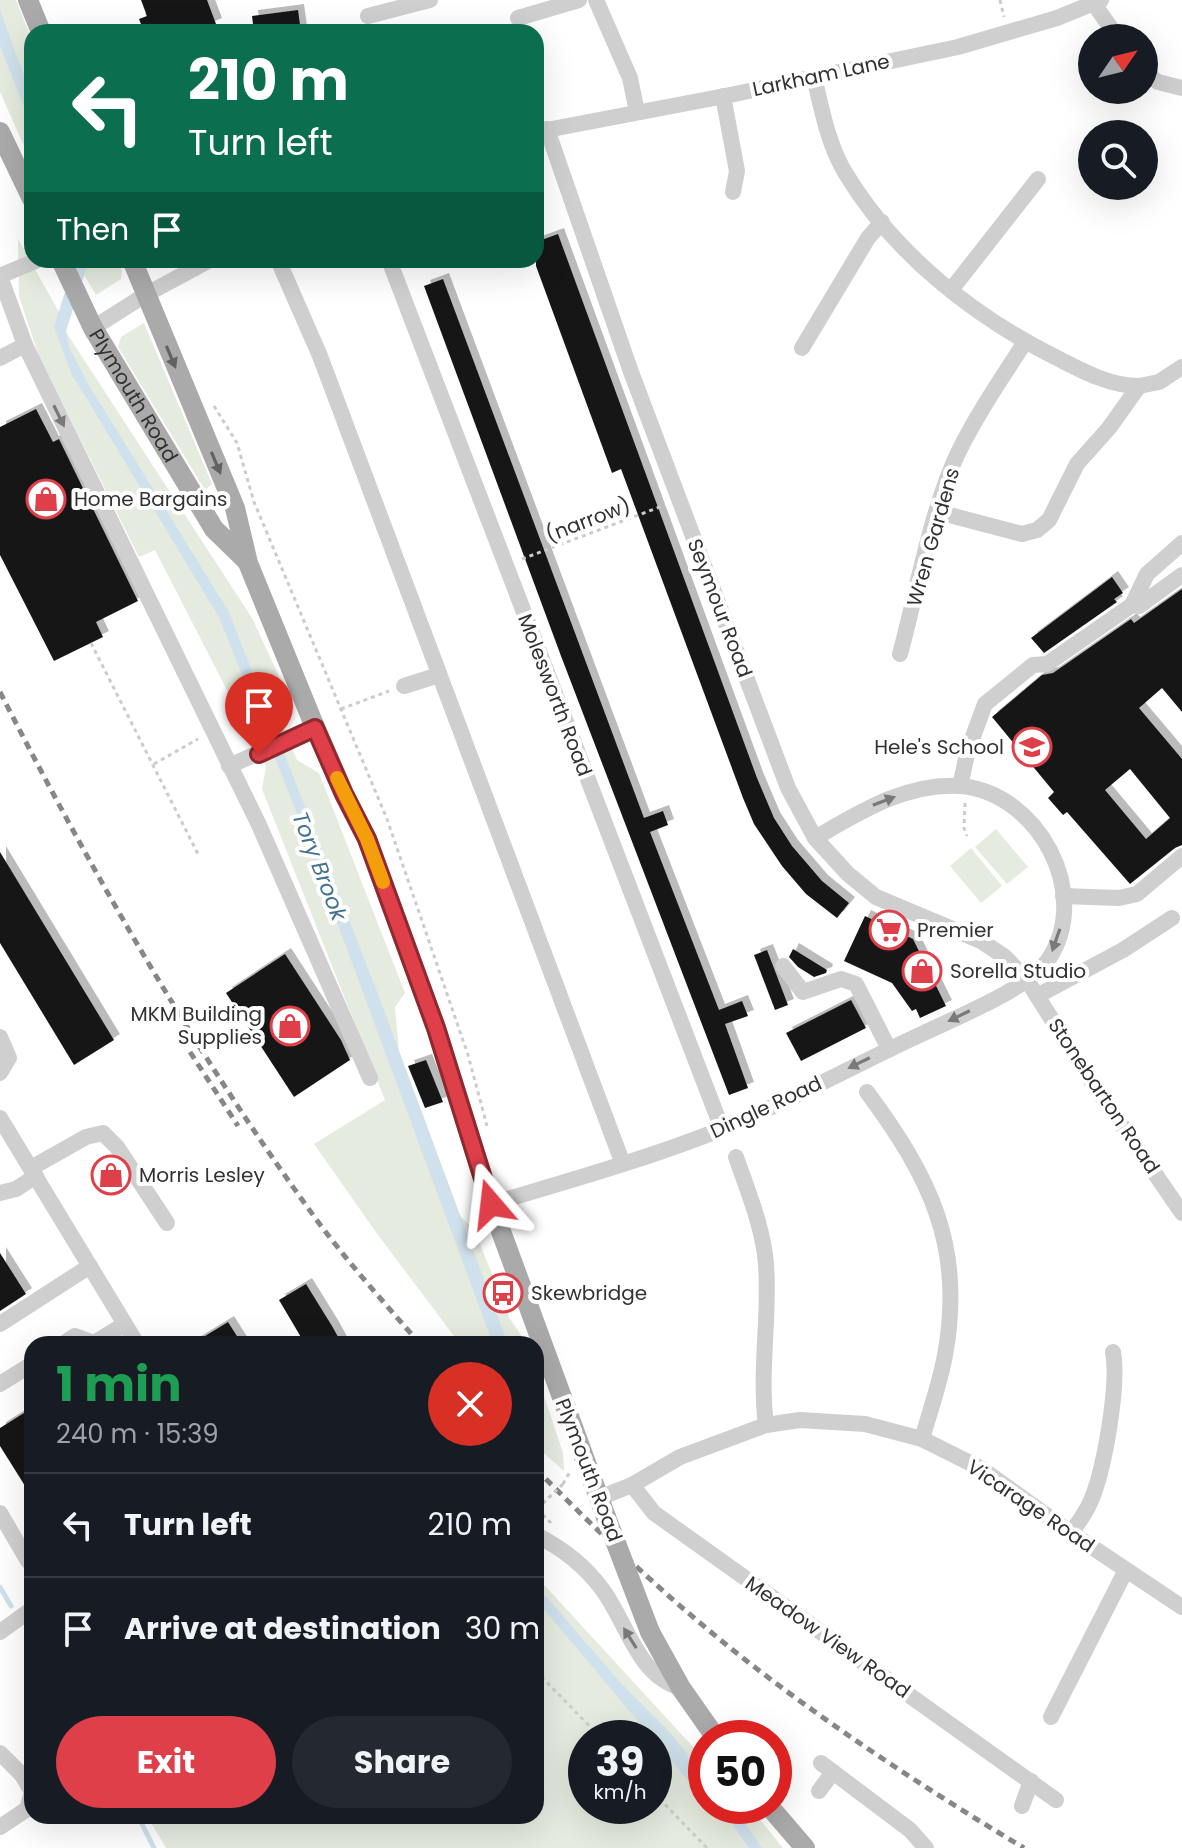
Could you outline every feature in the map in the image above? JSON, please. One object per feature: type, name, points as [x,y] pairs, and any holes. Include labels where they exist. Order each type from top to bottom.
[{"type":"main road","points":[[28,0],[38,24]]},
{"type":"main road","points":[[0,132],[24,182]]},
{"type":"main road","name":"Plymouth Road","points":[[65,268],[93,328],[214,529],[248,563]]},
{"type":"main road","name":"Plymouth Road","points":[[135,268],[235,508],[248,563],[315,728],[367,839],[436,1028],[491,1204],[539,1336]]},
{"type":"main road","name":"Plymouth Road","points":[[544,1349],[650,1632],[681,1688],[703,1720]]},
{"type":"main road","points":[[784,1824],[805,1848]]},
{"type":"street","points":[[368,16],[392,5],[430,0]]},
{"type":"street","points":[[518,18],[579,0]]},
{"type":"street","points":[[596,0],[630,78],[637,112]]},
{"type":"street","points":[[1098,2],[1110,24]]},
{"type":"street","name":"Larkham Lane","points":[[544,130],[958,47],[1057,18],[1098,2]]},
{"type":"street","points":[[814,77],[830,142],[845,173],[914,258],[951,290],[1025,342],[1113,383],[1139,386],[1159,382],[1182,367]]},
{"type":"street","points":[[1158,82],[1182,88]]},
{"type":"street","points":[[723,96],[737,171],[733,192]]},
{"type":"street","name":"Seymour Road","points":[[544,135],[788,788],[815,838],[848,874],[876,897],[981,941],[1005,957],[1027,980]]},
{"type":"street","points":[[951,290],[1038,179]]},
{"type":"street","points":[[802,348],[868,238],[882,222]]},
{"type":"street","points":[[24,266],[0,276],[25,345],[259,825],[370,1078]]},
{"type":"street","points":[[93,328],[195,268]]},
{"type":"street","points":[[282,268],[320,356],[623,1164]]},
{"type":"street","name":"Molesworth Road","points":[[392,268],[722,1129]]},
{"type":"street","name":"Wren Gardens","points":[[900,654],[938,512],[957,455],[980,412],[1025,342]]},
{"type":"street","points":[[0,358],[25,345]]},
{"type":"street","points":[[938,512],[1022,534],[1037,530],[1049,520],[1077,464],[1109,428],[1139,386]]},
{"type":"street","points":[[965,787],[968,750],[985,704],[1033,665],[1047,664],[1132,605],[1147,574],[1182,543]]},
{"type":"street","points":[[1132,605],[1139,606],[1182,575]]},
{"type":"street","points":[[404,686],[439,675]]},
{"type":"street","points":[[229,766],[315,728]]},
{"type":"street","points":[[815,838],[867,808],[915,789],[965,787],[988,792],[1022,813],[1040,832],[1056,860],[1065,903],[1057,940],[1048,962],[1027,980]]},
{"type":"street","points":[[1063,896],[1119,898],[1137,894],[1182,856]]},
{"type":"street","points":[[1037,996],[1123,950],[1172,918]]},
{"type":"street","points":[[783,966],[803,992],[841,979],[856,984],[889,1049]]},
{"type":"street","name":"Dingle Road","points":[[491,1204],[623,1164],[722,1129],[1027,980]]},
{"type":"street","name":"Stonebarton Road","points":[[1027,980],[1085,1072],[1182,1213]]},
{"type":"street","points":[[0,1037],[9,1058],[0,1073]]},
{"type":"street","points":[[867,1092],[899,1135],[927,1185],[943,1228],[950,1276],[951,1315],[945,1358],[922,1439]]},
{"type":"street","points":[[0,1118],[132,1336]]},
{"type":"street","points":[[0,1193],[16,1189],[33,1172],[86,1137],[103,1133],[117,1147],[167,1223]]},
{"type":"street","points":[[736,1157],[758,1222],[765,1262],[767,1322],[762,1392],[766,1425]]},
{"type":"street","points":[[0,1324],[90,1266]]},
{"type":"street","points":[[105,1336],[125,1324]]},
{"type":"street","points":[[1071,1533],[1089,1505],[1104,1453],[1115,1379],[1113,1352]]},
{"type":"street","points":[[0,1384],[24,1369]]},
{"type":"street","name":"Vicarage Road","points":[[602,1507],[680,1457],[766,1425],[800,1420],[865,1424],[922,1439],[982,1469],[1182,1607]]},
{"type":"street","name":"Meadow View Road","points":[[632,1485],[654,1513],[1056,1800]]},
{"type":"street","points":[[0,1513],[24,1554]]},
{"type":"street","points":[[544,1540],[573,1557],[603,1591],[642,1658],[664,1684],[681,1688]]},
{"type":"street","points":[[1051,1717],[1126,1570]]},
{"type":"street","points":[[0,1632],[24,1615]]},
{"type":"street","points":[[0,1753],[24,1778]]},
{"type":"street","points":[[819,1791],[827,1768],[910,1830],[926,1848]]},
{"type":"street","points":[[1022,1806],[1031,1781]]},
{"type":"street","points":[[0,1827],[24,1811]]},
{"type":"path","points":[[207,395],[237,443],[254,502],[387,819],[468,1055],[488,1127]]},
{"type":"path","name":"(narrow)","points":[[506,565],[680,500]]},
{"type":"path","points":[[91,643],[199,856]]},
{"type":"path","points":[[341,709],[404,686]]},
{"type":"path","points":[[154,764],[212,731]]},
{"type":"path","points":[[965,787],[964,828],[967,836]]},
{"type":"path","points":[[544,1502],[563,1484]]},
{"type":"path","points":[[544,1679],[584,1720]]},
{"type":"path","points":[[672,1812],[707,1848]]},
{"type":"shaded area","points":[[0,0],[16,0],[26,24],[24,146],[0,92]]},
{"type":"shaded area","points":[[18,239],[24,250],[24,268],[34,268],[59,312],[66,332],[252,618],[278,674],[287,702],[282,725],[297,760],[319,773],[405,993],[395,1007],[399,1051],[460,1216],[474,1229],[510,1319],[522,1336],[454,1336],[314,1144],[385,1100],[262,789],[266,766],[155,550],[139,557],[38,354],[19,296]]},
{"type":"shaded area","points":[[80,268],[121,268],[121,279],[96,295]]},
{"type":"shaded area","points":[[144,323],[212,484],[205,490],[118,347],[121,337]]},
{"type":"shaded area","points":[[996,829],[1028,867],[1007,884],[975,847]]},
{"type":"shaded area","points":[[971,848],[1002,886],[981,903],[950,866]]},
{"type":"shaded area","points":[[544,1396],[563,1453],[564,1471],[544,1453]]},
{"type":"shaded area","points":[[544,1585],[668,1720],[568,1720],[568,1824],[672,1824],[672,1724],[688,1741],[688,1824],[764,1824],[783,1848],[166,1848],[152,1824],[544,1824]]},
{"type":"water","points":[[0,10],[24,75],[24,107],[0,46]]},
{"type":"water","name":"Tory Brook","points":[[72,268],[86,268],[66,331],[69,347],[90,387],[229,612],[373,981],[505,1336],[490,1336],[294,806],[219,617],[71,373],[54,327]]},
{"type":"water","points":[[544,1594],[657,1720],[637,1720],[544,1609]]},
{"type":"water","points":[[672,1735],[687,1754],[688,1780],[672,1761]]},
{"type":"water","points":[[732,1824],[746,1824],[762,1848],[749,1848]]},
{"type":"building","points":[[141,0],[207,0],[216,24],[141,24],[139,19],[147,16]]},
{"type":"building","points":[[298,10],[300,24],[253,24],[252,16]]},
{"type":"building","points":[[558,234],[774,818],[792,846],[822,881],[849,903],[837,918],[806,894],[782,866],[754,824],[621,469],[612,473],[537,268],[544,268],[544,239]]},
{"type":"building","points":[[443,279],[644,818],[663,811],[668,825],[650,832],[719,1010],[742,1001],[748,1016],[725,1024],[748,1088],[729,1095],[424,286]]},
{"type":"building","name":"Home Bargains","points":[[36,409],[53,442],[59,439],[138,601],[96,622],[103,637],[54,661],[0,555],[0,427]]},
{"type":"building","points":[[1112,577],[1123,593],[1114,599],[1117,602],[1044,653],[1031,638]]},
{"type":"building","points":[[1182,589],[1182,712],[1162,688],[1139,708],[1182,759],[1182,845],[1130,884],[1067,812],[1063,815],[1048,798],[1054,792],[992,717],[1042,675],[1053,673],[1131,619],[1134,623]],"holes":[[[1130,769],[1170,818],[1146,839],[1105,790]]]},
{"type":"building","points":[[0,852],[114,1040],[74,1065],[0,943]]},
{"type":"building","points":[[865,916],[913,939],[946,1006],[920,1018],[916,1009],[912,1011],[892,983],[844,961]]},
{"type":"building","points":[[793,949],[827,970],[826,973],[814,977],[798,967],[789,957]]},
{"type":"building","points":[[767,950],[788,1005],[775,1010],[754,955]]},
{"type":"building","name":"MKM Building Supplies","points":[[285,954],[341,1040],[350,1060],[294,1097],[226,993]]},
{"type":"building","points":[[851,1000],[866,1028],[801,1061],[786,1033]]},
{"type":"building","points":[[426,1060],[443,1102],[425,1108],[408,1066]]},
{"type":"building","points":[[0,1253],[26,1294],[0,1311]]},
{"type":"building","points":[[306,1284],[338,1336],[300,1336],[279,1300]]},
{"type":"building","points":[[228,1322],[237,1336],[205,1336]]},
{"type":"building","points":[[24,1413],[24,1484],[0,1446],[0,1428]]},
{"type":"waterway","points":[[0,1587],[11,1606]]},
{"type":"waterway","points":[[142,1824],[154,1848]]},
{"type":"railway","points":[[0,692],[107,891],[223,1084],[321,1226],[413,1336]]},
{"type":"railway","points":[[190,1052],[238,1126]]},
{"type":"railway","points":[[544,1477],[645,1575],[761,1672],[890,1764],[1024,1848]]},
{"type":"slow traffic","points":[[337,778],[367,839],[383,882]]},
{"type":"place","name":"Home Bargains","points":[[46,499]]},
{"type":"place","name":"Hele's School","points":[[1032,747]]},
{"type":"place","name":"Premier","points":[[889,930]]},
{"type":"place","name":"Sorella Studio","points":[[922,971]]},
{"type":"place","name":"MKM Building Supplies","points":[[290,1026]]},
{"type":"place","name":"Morris Lesley","points":[[111,1175]]},
{"type":"place","name":"Skewbridge","points":[[503,1293]]},
{"type":"route","points":[[259,754],[315,728],[367,839],[436,1028],[491,1204]]}]
